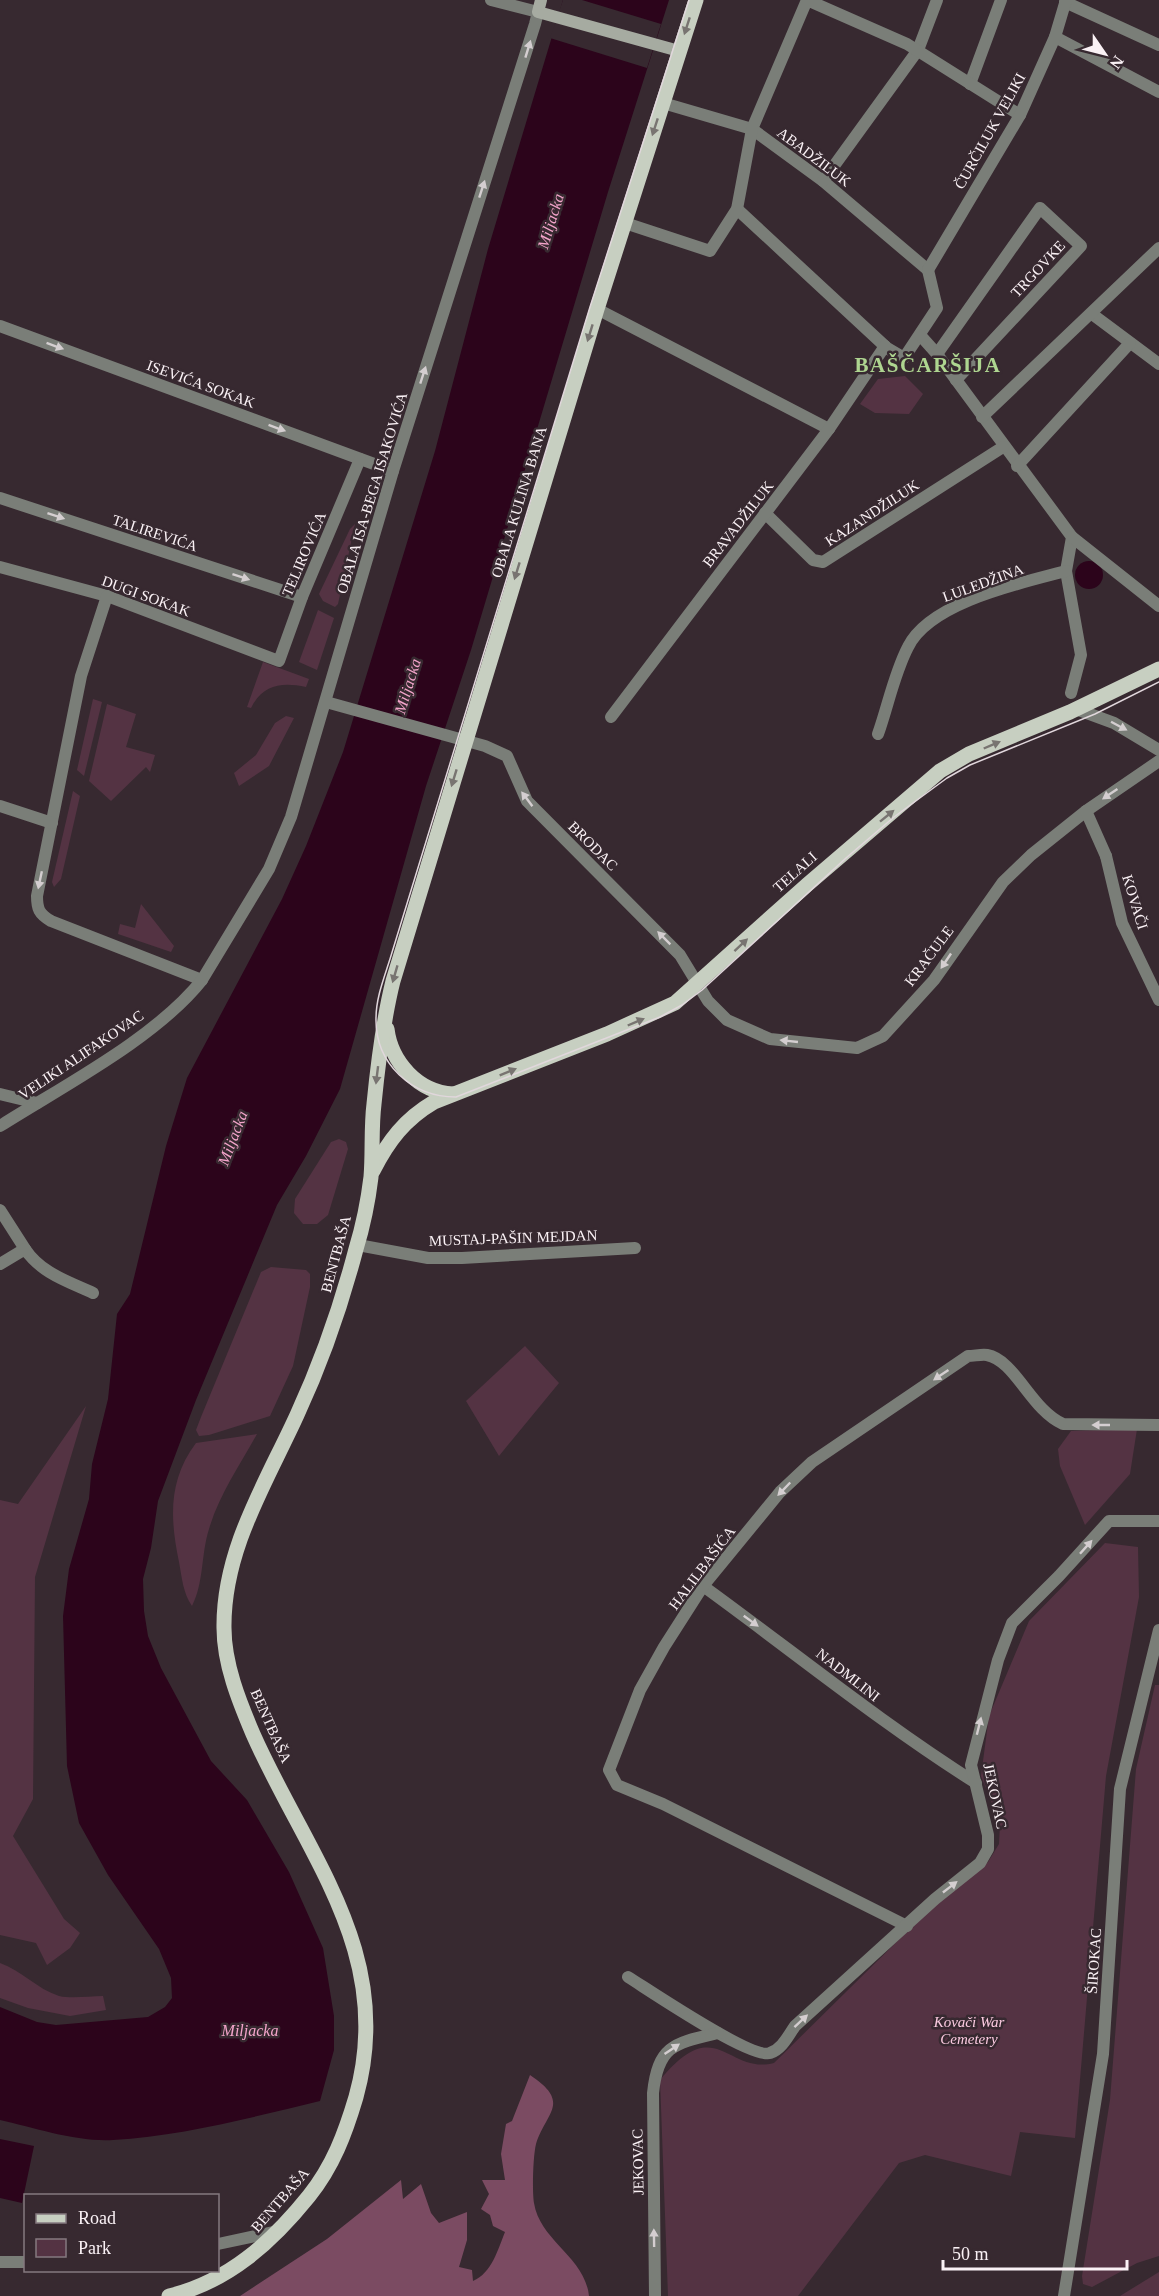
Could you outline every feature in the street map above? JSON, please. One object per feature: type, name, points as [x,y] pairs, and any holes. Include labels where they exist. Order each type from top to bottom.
[{"type":"main road","name":"OBALA KULINA BANA","points":[[385,1017],[413,913],[597,309],[696,0]]},
{"type":"main road","points":[[540,6],[554,15],[679,51]]},
{"type":"main road","name":"TELALI","points":[[371,1176],[384,1150],[406,1121],[434,1102],[649,1017],[675,1003],[698,985],[816,877],[940,771],[969,754],[1076,709],[1159,669]]},
{"type":"main road","points":[[385,1017],[388,1042],[396,1060],[424,1085],[453,1094]]},
{"type":"main road","name":"BENTBAŠA","points":[[169,2296],[193,2290],[249,2258],[280,2231],[324,2176],[345,2134],[362,2074],[366,2031],[359,1958],[345,1915],[325,1870],[260,1749],[238,1698],[224,1630],[232,1569],[247,1518],[323,1355],[358,1245],[371,1176],[374,1104],[385,1017]]},
{"type":"street","points":[[491,0],[540,6]]},
{"type":"street","points":[[625,223],[710,251],[737,209],[752,129],[807,0],[918,50],[1020,115]]},
{"type":"street","points":[[823,181],[918,50],[937,0]]},
{"type":"street","points":[[970,84],[1001,0]]},
{"type":"street","points":[[1065,1],[1159,45]]},
{"type":"street","name":"ČURČILUK VELIKI","points":[[928,270],[1020,115],[1055,37],[1065,1]]},
{"type":"street","name":"OBALA ISA-BEGA ISAKOVIĆA","points":[[202,980],[279,849],[326,702],[393,471],[540,6]]},
{"type":"street","points":[[1055,37],[1159,92]]},
{"type":"street","name":"ABADŽILUK","points":[[663,103],[752,129],[823,181],[928,270]]},
{"type":"street","name":"TRGOVKE","points":[[937,354],[1040,208],[1081,246],[956,380]]},
{"type":"street","points":[[737,209],[885,346],[904,358],[937,308],[928,270]]},
{"type":"street","points":[[982,417],[1159,248]]},
{"type":"street","points":[[597,309],[829,429]]},
{"type":"street","points":[[1092,314],[1159,363]]},
{"type":"street","name":"ISEVIĆA SOKAK","points":[[0,326],[393,471]]},
{"type":"street","points":[[920,335],[937,354],[1017,466],[1072,537],[1159,606]]},
{"type":"street","points":[[1017,466],[1130,343]]},
{"type":"street","name":"BRAVADŽILUK","points":[[611,717],[829,429],[885,346]]},
{"type":"street","name":"KAZANDŽILUK","points":[[765,513],[813,560],[823,562],[1004,447]]},
{"type":"street","name":"TELIROVIĆA","points":[[279,661],[302,597],[360,459]]},
{"type":"street","name":"TALIREVIĆA","points":[[0,498],[302,597]]},
{"type":"street","points":[[1071,693],[1081,655],[1066,571],[1072,537]]},
{"type":"street","name":"DUGI SOKAK","points":[[0,567],[107,596],[279,661]]},
{"type":"street","name":"LULEDŽINA","points":[[878,734],[908,645],[927,623],[962,604],[1066,571]]},
{"type":"street","points":[[107,596],[81,676],[37,896],[41,915],[202,980]]},
{"type":"street","name":"BRODAC","points":[[326,702],[485,746],[507,756],[527,801],[681,955],[698,985]]},
{"type":"street","points":[[1076,709],[1114,723],[1159,750]]},
{"type":"street","name":"KRAČULE","points":[[698,985],[708,1001],[727,1020],[771,1039],[857,1048],[883,1036],[934,980],[1003,882],[1031,855],[1086,811],[1159,761]]},
{"type":"street","points":[[0,806],[52,823]]},
{"type":"street","name":"KOVAČI","points":[[1086,811],[1106,856],[1122,923],[1159,1000]]},
{"type":"street","name":"VELIKI ALIFAKOVAC","points":[[0,1125],[136,1039],[190,996],[202,980]]},
{"type":"street","points":[[0,1094],[38,1103]]},
{"type":"street","points":[[0,1210],[33,1262],[51,1275],[93,1293]]},
{"type":"street","name":"MUSTAJ-PAŠIN MEJDAN","points":[[358,1245],[428,1258],[635,1248]]},
{"type":"street","points":[[0,1264],[25,1249]]},
{"type":"street","name":"HALILBAŠIĆA","points":[[907,1926],[663,1804],[617,1785],[609,1770],[640,1690],[703,1586],[780,1492],[812,1462],[968,1356],[987,1355],[1005,1363],[1049,1418],[1063,1424],[1159,1425]]},
{"type":"street","name":"JEKOVAC","points":[[628,1977],[718,2033],[758,2053],[769,2054],[780,2048],[795,2026],[935,1899],[980,1863],[988,1849],[988,1835],[971,1765],[998,1660],[1012,1623],[1109,1521],[1159,1521]]},
{"type":"street","name":"NADMLINI","points":[[703,1586],[806,1660],[880,1719],[976,1783]]},
{"type":"street","name":"ŠIROKAC","points":[[1064,2296],[1103,2054],[1120,1789],[1159,1630]]},
{"type":"street","name":"JEKOVAC","points":[[655,2296],[653,2093],[655,2070],[664,2053],[685,2041],[718,2033]]},
{"type":"street","points":[[219,2244],[280,2231]]},
{"type":"street","points":[[0,2262],[24,2262]]},
{"type":"green space","points":[[905,376],[923,394],[909,414],[875,413],[860,404],[878,379]]},
{"type":"green space","points":[[355,524],[338,604],[335,607],[323,601],[319,594],[350,529]]},
{"type":"green space","points":[[318,610],[334,618],[317,670],[299,662]]},
{"type":"green space","points":[[263,662],[309,679],[306,687],[281,685],[267,689],[251,708],[247,707]]},
{"type":"green space","points":[[93,699],[102,702],[84,776],[77,770]]},
{"type":"green space","points":[[107,704],[136,714],[126,747],[155,755],[150,772],[146,767],[111,801],[89,781]]},
{"type":"green space","points":[[286,716],[294,718],[269,766],[239,786],[234,773],[256,755],[275,723]]},
{"type":"green space","points":[[73,791],[80,796],[61,879],[54,887],[52,882]]},
{"type":"green space","points":[[141,904],[174,946],[171,952],[118,934],[120,924],[135,928]]},
{"type":"green space","points":[[339,1139],[346,1142],[348,1149],[328,1215],[317,1224],[303,1224],[294,1213],[295,1199],[331,1142]]},
{"type":"green space","points":[[271,1267],[306,1270],[310,1274],[310,1287],[293,1366],[270,1416],[199,1436],[196,1430],[261,1272]]},
{"type":"green space","points":[[525,1346],[559,1383],[499,1456],[466,1401]]},
{"type":"green space","points":[[86,1406],[35,1577],[33,1799],[13,1836],[64,1919],[80,1933],[70,1948],[47,1965],[36,1943],[0,1935],[0,1500],[18,1504]]},
{"type":"green space","points":[[1137,1429],[1130,1474],[1085,1525],[1060,1466],[1058,1449],[1071,1431]]},
{"type":"green space","points":[[257,1434],[213,1516],[206,1539],[199,1588],[192,1606],[183,1585],[174,1530],[174,1500],[180,1471],[196,1443]]},
{"type":"green space","name":"Kovači War Cemetery","points":[[1105,1543],[1138,1547],[1139,1597],[1106,1776],[1075,2138],[1020,2132],[1011,2176],[925,2155],[899,2163],[798,2296],[668,2296],[660,2080],[679,2060],[695,2050],[708,2047],[744,2061],[758,2064],[774,2063],[930,1909],[988,1862],[999,1844],[1000,1824],[981,1776],[989,1716],[1029,1621]]},
{"type":"green space","points":[[1155,1685],[1159,1685],[1159,2256],[1137,2263],[1092,2287],[1083,2284],[1082,2276],[1110,2100],[1136,1769]]},
{"type":"green space","points":[[0,1963],[59,1996],[103,1996],[106,2010],[70,2016],[28,2008],[0,1998]]},
{"type":"green space","points":[[1159,2272],[1159,2296],[1120,2296]]},
{"type":"shaded area","points":[[530,2075],[543,2085],[553,2101],[550,2115],[540,2133],[535,2149],[534,2203],[545,2228],[580,2270],[589,2296],[240,2296],[327,2239],[401,2180],[403,2199],[421,2184],[431,2213],[439,2223],[467,2212],[467,2240],[459,2267],[472,2270],[473,2281],[480,2277],[490,2266],[505,2232],[493,2226],[490,2215],[481,2209],[489,2194],[482,2180],[505,2180],[501,2154],[506,2124],[512,2121]]},
{"type":"water","name":"Miljacka","points":[[563,0],[669,0],[608,192],[471,650],[426,786],[340,1089],[306,1156],[277,1205],[196,1400],[158,1501],[151,1548],[143,1579],[144,1611],[148,1636],[161,1668],[211,1761],[247,1800],[289,1872],[323,1948],[334,2016],[334,2050],[320,2101],[217,2125],[139,2138],[99,2140],[70,2137],[0,2120],[0,2007],[37,2022],[56,2025],[148,2017],[165,2007],[172,1998],[171,1978],[159,1949],[108,1875],[79,1823],[67,1766],[63,1616],[69,1569],[89,1499],[92,1464],[108,1399],[117,1314],[130,1294],[166,1146],[187,1078],[282,899],[306,846],[343,752],[435,451],[488,249]]},
{"type":"water","points":[[1089,561],[1099,565],[1103,575],[1099,585],[1089,589],[1079,585],[1075,575],[1079,565]]},
{"type":"water","points":[[0,2139],[34,2146],[22,2203],[0,2198]]},
{"type":"pier","points":[[563,0],[582,0],[661,24],[647,68],[550,38]]},
{"type":"tram line","points":[[689,0],[590,307],[381,988],[376,1011],[377,1035],[389,1063],[411,1084],[425,1091],[456,1097],[660,1017],[682,1005],[702,990],[846,858],[894,817],[947,778],[970,765],[1095,714],[1159,682]]},
{"type":"district","name":"BAŠČARŠIJA","points":[[928,365]]}]
